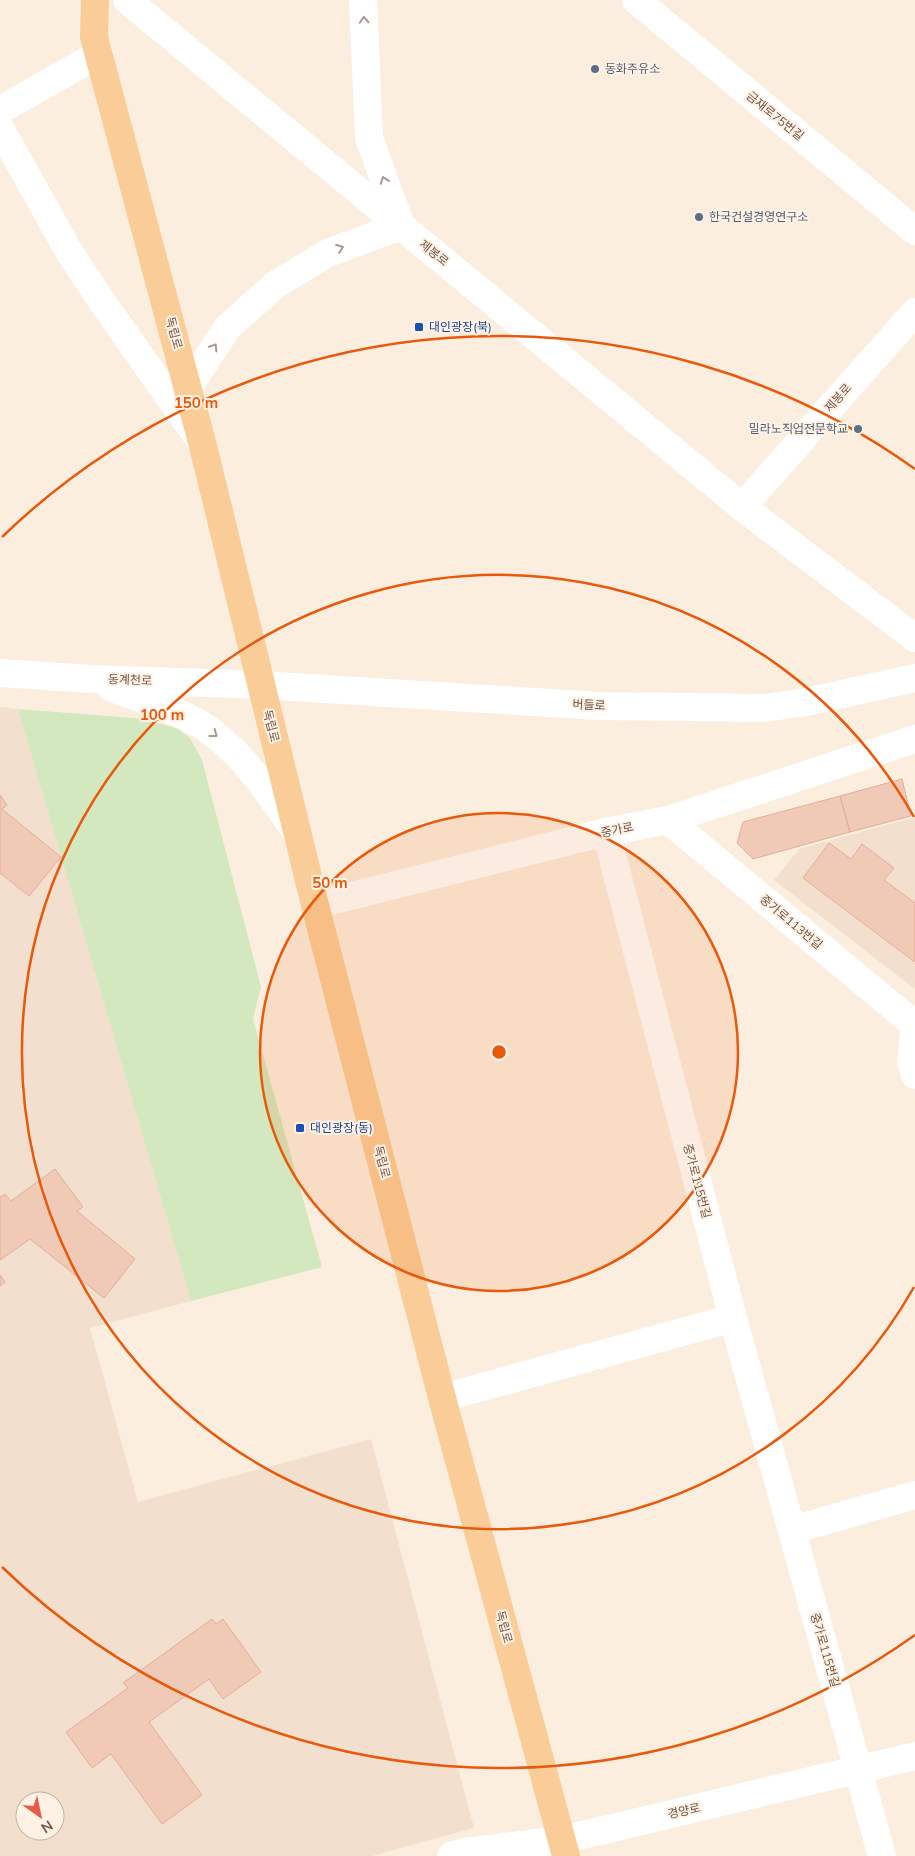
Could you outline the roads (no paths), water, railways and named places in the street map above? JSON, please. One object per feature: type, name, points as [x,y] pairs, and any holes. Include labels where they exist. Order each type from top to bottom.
[{"type":"main road","name":"독립로","points":[[95,0],[94,36],[204,446],[260,685],[442,1398],[564,1848]]},
{"type":"street","name":"제봉로","points":[[127,0],[742,506],[915,638]]},
{"type":"street","points":[[188,388],[226,328],[275,285],[328,253],[401,226],[369,138],[362,0]]},
{"type":"street","name":"금재로75번길","points":[[636,0],[915,231]]},
{"type":"street","points":[[0,110],[99,54]]},
{"type":"street","points":[[0,128],[71,255],[204,446]]},
{"type":"street","name":"제봉로","points":[[742,506],[915,312]]},
{"type":"street","name":"동계천로","points":[[0,673],[90,679],[260,685]]},
{"type":"street","name":"버들로","points":[[260,685],[599,706],[765,708],[806,702],[915,678]]},
{"type":"street","points":[[90,679],[191,719],[214,734],[236,752],[297,833]]},
{"type":"street","name":"중가로","points":[[315,905],[606,832],[668,820],[915,739]]},
{"type":"street","name":"중가로113번길","points":[[668,820],[915,1024],[912,1062],[915,1075]]},
{"type":"street","name":"중가로115번길","points":[[606,832],[733,1318],[882,1856]]},
{"type":"street","points":[[442,1398],[733,1318]]},
{"type":"street","points":[[792,1530],[915,1495]]},
{"type":"street","name":"경양로","points":[[451,1856],[465,1852],[564,1848],[915,1756]]},
{"type":"place","name":"동화주유소","points":[[595,69]]},
{"type":"place","name":"한국건설경영연구소","points":[[699,217]]},
{"type":"place","name":"대인광장(북)","points":[[419,327]]},
{"type":"place","name":"밀라노직업전문학교","points":[[858,429]]},
{"type":"place","name":"대인광장(동)","points":[[300,1128]]}]
